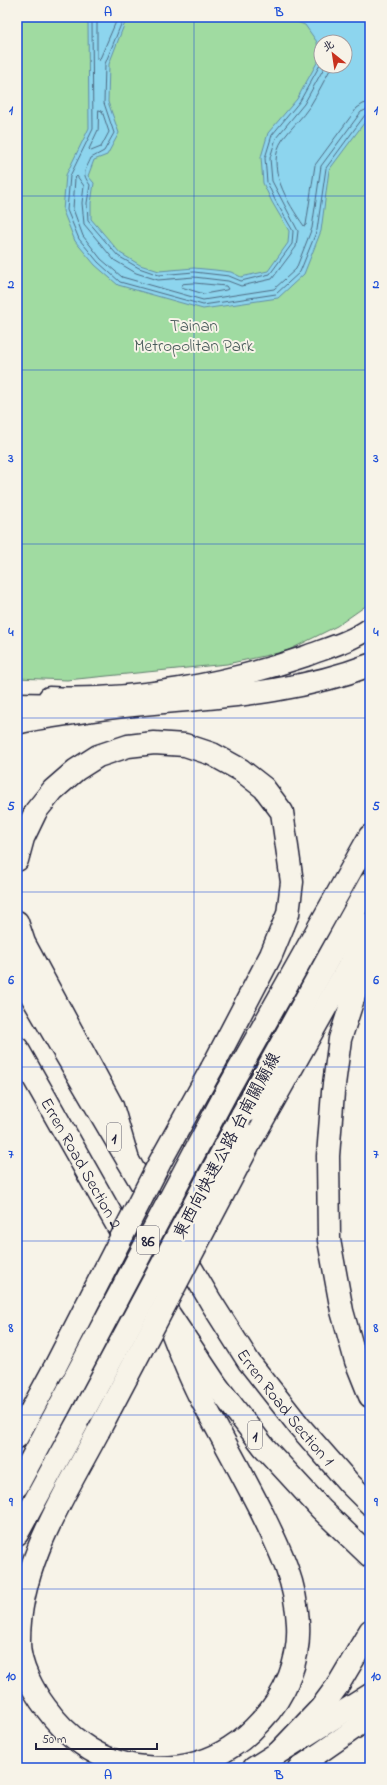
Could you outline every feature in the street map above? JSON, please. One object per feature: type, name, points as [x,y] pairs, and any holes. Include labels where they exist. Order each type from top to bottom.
[{"type":"main road","points":[[17,723],[112,707],[252,694],[323,681],[370,664]]},
{"type":"main road","points":[[17,704],[112,707]]},
{"type":"main road","points":[[17,860],[23,838],[36,811],[53,790],[76,770],[98,756],[128,746],[154,743],[185,745],[212,754],[241,770],[264,788],[282,812],[292,882],[288,914],[271,955],[212,1068],[160,1162],[55,1367],[17,1437]]},
{"type":"main road","name":"東西向快速公路 台南關廟線","points":[[17,1486],[226,1091],[370,836]]},
{"type":"main road","name":"東西向快速公路 台南關廟線","points":[[17,1534],[242,1115],[370,883]]},
{"type":"main road","points":[[17,922],[24,943],[112,1106],[128,1160]]},
{"type":"main road","points":[[159,1299],[196,1389],[245,1480],[285,1560],[294,1592],[298,1625],[297,1658],[286,1686],[270,1712],[248,1734],[228,1749],[201,1762],[171,1768],[140,1766],[109,1758],[82,1745],[58,1724],[39,1700],[26,1672],[18,1646],[20,1613],[30,1570],[50,1523],[98,1432],[254,1135],[349,966],[370,924]]},
{"type":"main road","points":[[370,957],[360,977],[340,1039],[333,1092],[328,1156],[329,1240],[342,1310],[356,1362],[370,1396]]},
{"type":"main road","name":"1","points":[[17,971],[128,1160]]},
{"type":"main road","name":"Erren Road Section 2","points":[[17,1048],[159,1299]]},
{"type":"main road","name":"Erren Road Section 1","points":[[128,1160],[211,1302],[249,1362],[295,1421],[350,1484],[370,1504]]},
{"type":"main road","name":"1","points":[[159,1299],[217,1386],[264,1447],[322,1509],[370,1556]]},
{"type":"main road","points":[[280,1751],[322,1708],[338,1685],[370,1630]]},
{"type":"main road","points":[[254,1768],[370,1695]]},
{"type":"street","points":[[17,694],[25,696],[85,699],[149,692],[226,678],[274,666],[321,651],[370,628]]},
{"type":"street","points":[[298,1768],[370,1718]]},
{"type":"green space","name":"Tainan Metropolitan Park","points":[[17,17],[370,17],[370,603],[337,626],[287,651],[227,664],[67,680],[17,678]]},
{"type":"water","points":[[85,17],[129,17],[126,20],[109,64],[108,102],[119,133],[107,155],[94,160],[88,176],[94,183],[91,203],[91,219],[120,253],[140,265],[159,271],[194,268],[231,272],[241,277],[268,271],[288,243],[289,231],[263,183],[261,157],[268,133],[297,99],[313,70],[313,74],[353,74],[353,34],[313,34],[313,36],[305,25],[284,17],[370,17],[370,115],[329,170],[321,231],[304,274],[278,298],[203,309],[118,285],[95,265],[75,241],[63,211],[66,175],[89,128],[88,22]]}]
